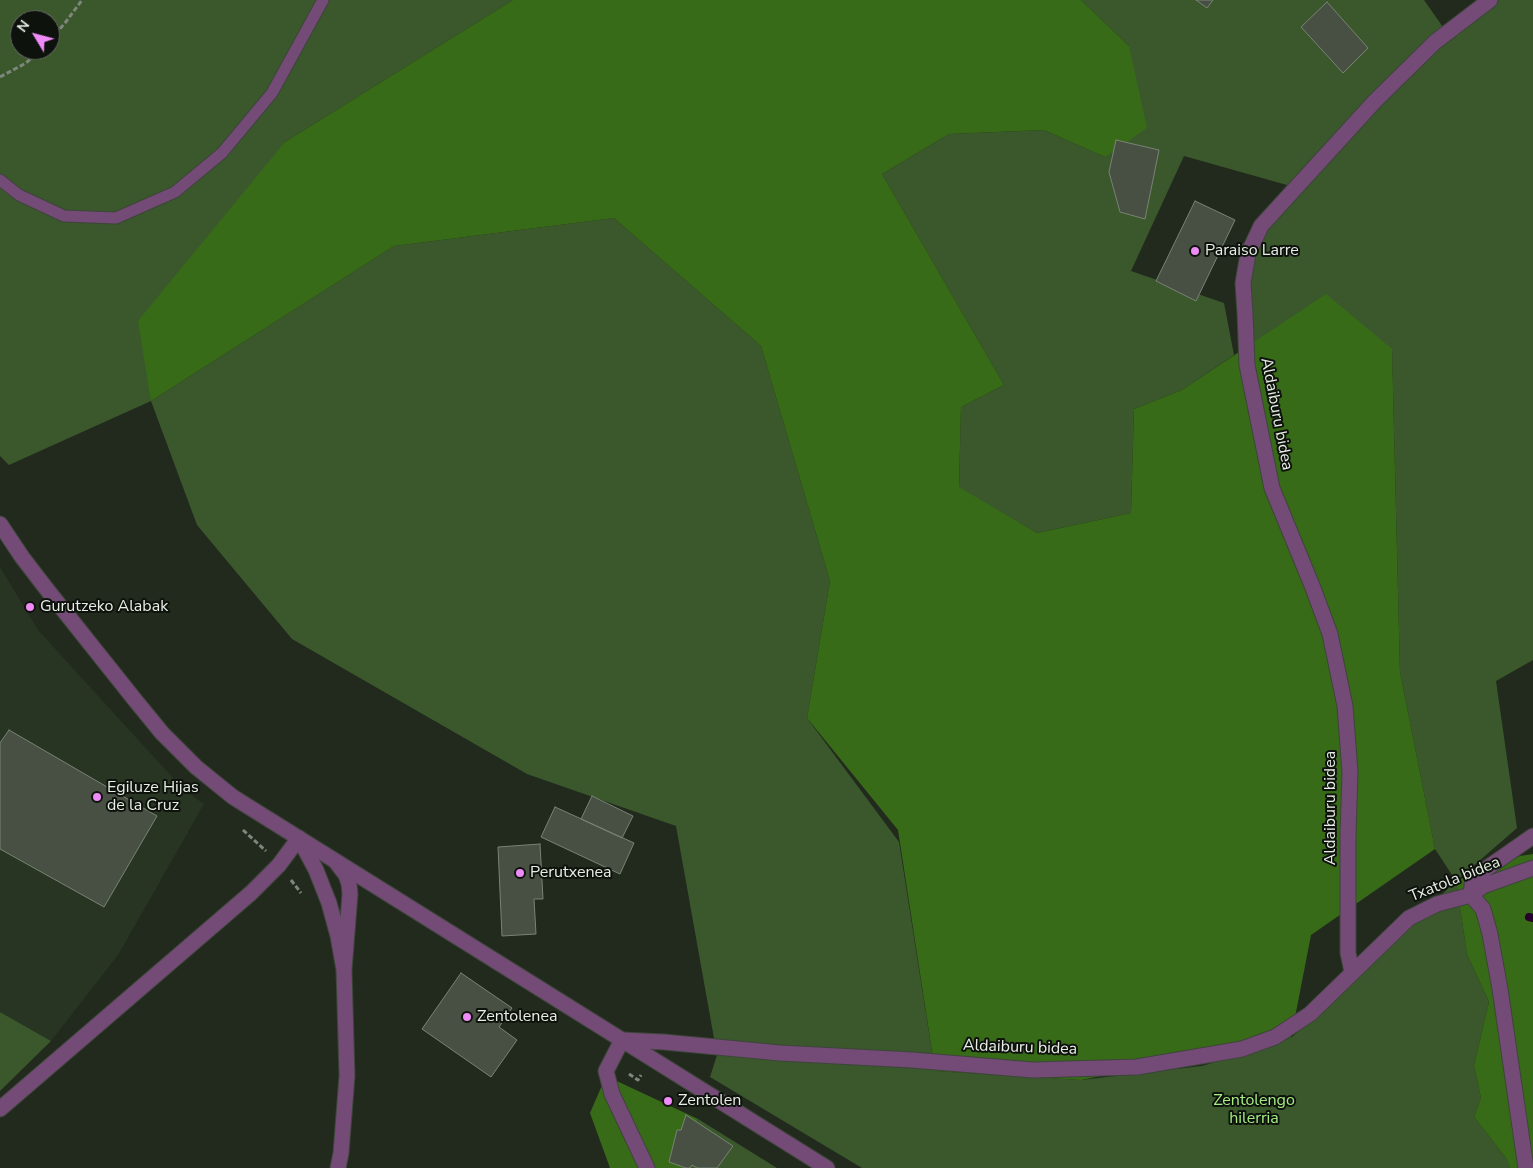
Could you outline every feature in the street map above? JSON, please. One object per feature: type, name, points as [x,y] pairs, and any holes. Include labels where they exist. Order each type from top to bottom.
[{"type":"street","name":"Aldaiburu bidea","points":[[622,1040],[1033,1070],[1137,1066],[1242,1049],[1275,1037],[1310,1014],[1352,972],[1348,953],[1350,772],[1345,706],[1330,634],[1307,572],[1272,488],[1247,365],[1243,283],[1248,254],[1261,226],[1376,102],[1435,42],[1490,0]]},
{"type":"street","points":[[0,524],[45,587],[162,733],[196,767],[233,796],[827,1168]]},
{"type":"street","points":[[1526,1168],[1500,989],[1490,934],[1483,909],[1471,895],[1473,878],[1533,836]]},
{"type":"street","points":[[299,838],[316,870],[329,903],[338,936],[344,970]]},
{"type":"street","points":[[0,1109],[251,893],[279,865],[299,838]]},
{"type":"street","points":[[334,860],[346,874],[349,884],[344,970],[347,1076],[341,1153],[338,1168]]},
{"type":"street","name":"Txatola bidea","points":[[1352,972],[1409,918],[1437,904],[1471,895],[1482,886],[1533,868]]},
{"type":"street","points":[[622,1040],[606,1072],[612,1094],[647,1168]]},
{"type":"lane","points":[[0,180],[19,194],[64,216],[116,218],[175,192],[222,153],[272,93],[324,0]]},
{"type":"path","points":[[60,29],[82,0]]},
{"type":"path","points":[[0,77],[26,64],[30,60]]},
{"type":"shaded area","name":"Egiluze Hijas de la Cruz","points":[[0,567],[38,630],[184,790],[204,804],[118,955],[51,1041],[0,1012]]},
{"type":"green space","points":[[0,0],[513,0],[285,142],[151,401],[9,465],[0,456]]},
{"type":"green space","points":[[513,0],[1081,0],[1129,46],[1147,128],[1105,157],[1044,130],[949,134],[882,174],[1004,385],[961,407],[959,487],[1037,533],[1131,513],[1134,409],[1182,390],[1326,294],[1392,349],[1400,672],[1435,849],[1311,935],[1291,1038],[1081,1080],[935,1071],[898,830],[807,718],[830,581],[761,346],[614,218],[394,246],[151,401],[138,321],[285,142]]},
{"type":"green space","points":[[1081,0],[1424,0],[1445,30],[1480,0],[1533,0],[1533,660],[1496,681],[1517,828],[1456,881],[1435,849],[1400,672],[1392,349],[1250,345],[1238,249],[1294,187],[1184,156],[1131,271],[1224,303],[1234,355],[1182,390],[1134,409],[1131,513],[1037,533],[959,488],[961,407],[1004,385],[882,174],[949,134],[1044,130],[1105,157],[1129,46]]},
{"type":"green space","name":"Zentolengo hilerria","points":[[614,218],[761,346],[830,581],[807,718],[899,842],[935,1071],[1081,1080],[1202,1066],[1291,1038],[1456,881],[1467,954],[1489,1002],[1474,1065],[1481,1098],[1474,1117],[1506,1158],[1510,1168],[862,1168],[710,1077],[717,1055],[676,826],[527,774],[292,639],[197,525],[151,401],[394,246]]},
{"type":"green space","points":[[1533,854],[1533,1168],[1510,1168],[1506,1158],[1474,1117],[1481,1098],[1474,1065],[1489,1002],[1467,954],[1456,881],[1520,856]]},
{"type":"green space","points":[[0,1012],[51,1041],[0,1091]]},
{"type":"green space","points":[[606,1076],[698,1119],[682,1168],[610,1168],[590,1113]]},
{"type":"green space","points":[[698,1119],[777,1168],[682,1168]]},
{"type":"building","points":[[1196,0],[1213,0],[1207,8]]},
{"type":"building","points":[[1327,2],[1368,48],[1343,73],[1301,27]]},
{"type":"building","points":[[1116,140],[1159,150],[1145,219],[1120,212],[1109,172]]},
{"type":"building","name":"Paraiso Larre","points":[[1195,201],[1235,220],[1196,301],[1156,281]]},
{"type":"building","name":"Egiluze Hijas de la Cruz","points":[[9,730],[157,816],[104,907],[0,849],[0,743]]},
{"type":"building","points":[[592,796],[633,816],[622,838],[581,819]]},
{"type":"building","points":[[555,807],[634,843],[620,874],[541,837]]},
{"type":"building","name":"Perutxenea","points":[[540,844],[543,899],[534,899],[536,934],[502,936],[498,847]]},
{"type":"building","name":"Zentolenea","points":[[461,973],[512,1008],[499,1027],[517,1040],[491,1077],[422,1029]]},
{"type":"building","points":[[686,1115],[733,1146],[717,1168],[697,1168],[692,1165],[690,1168],[686,1168],[669,1162],[677,1130],[681,1130]]},
{"type":"waterway","points":[[1529,917],[1533,918]]},
{"type":"place","name":"Paraiso Larre","points":[[1195,251]]},
{"type":"place","name":"Gurutzeko Alabak","points":[[30,607]]},
{"type":"place","name":"Egiluze Hijas de la Cruz","points":[[97,797]]},
{"type":"place","name":"Perutxenea","points":[[520,873]]},
{"type":"place","name":"Zentolenea","points":[[467,1017]]},
{"type":"place","name":"Zentolen","points":[[668,1101]]}]
